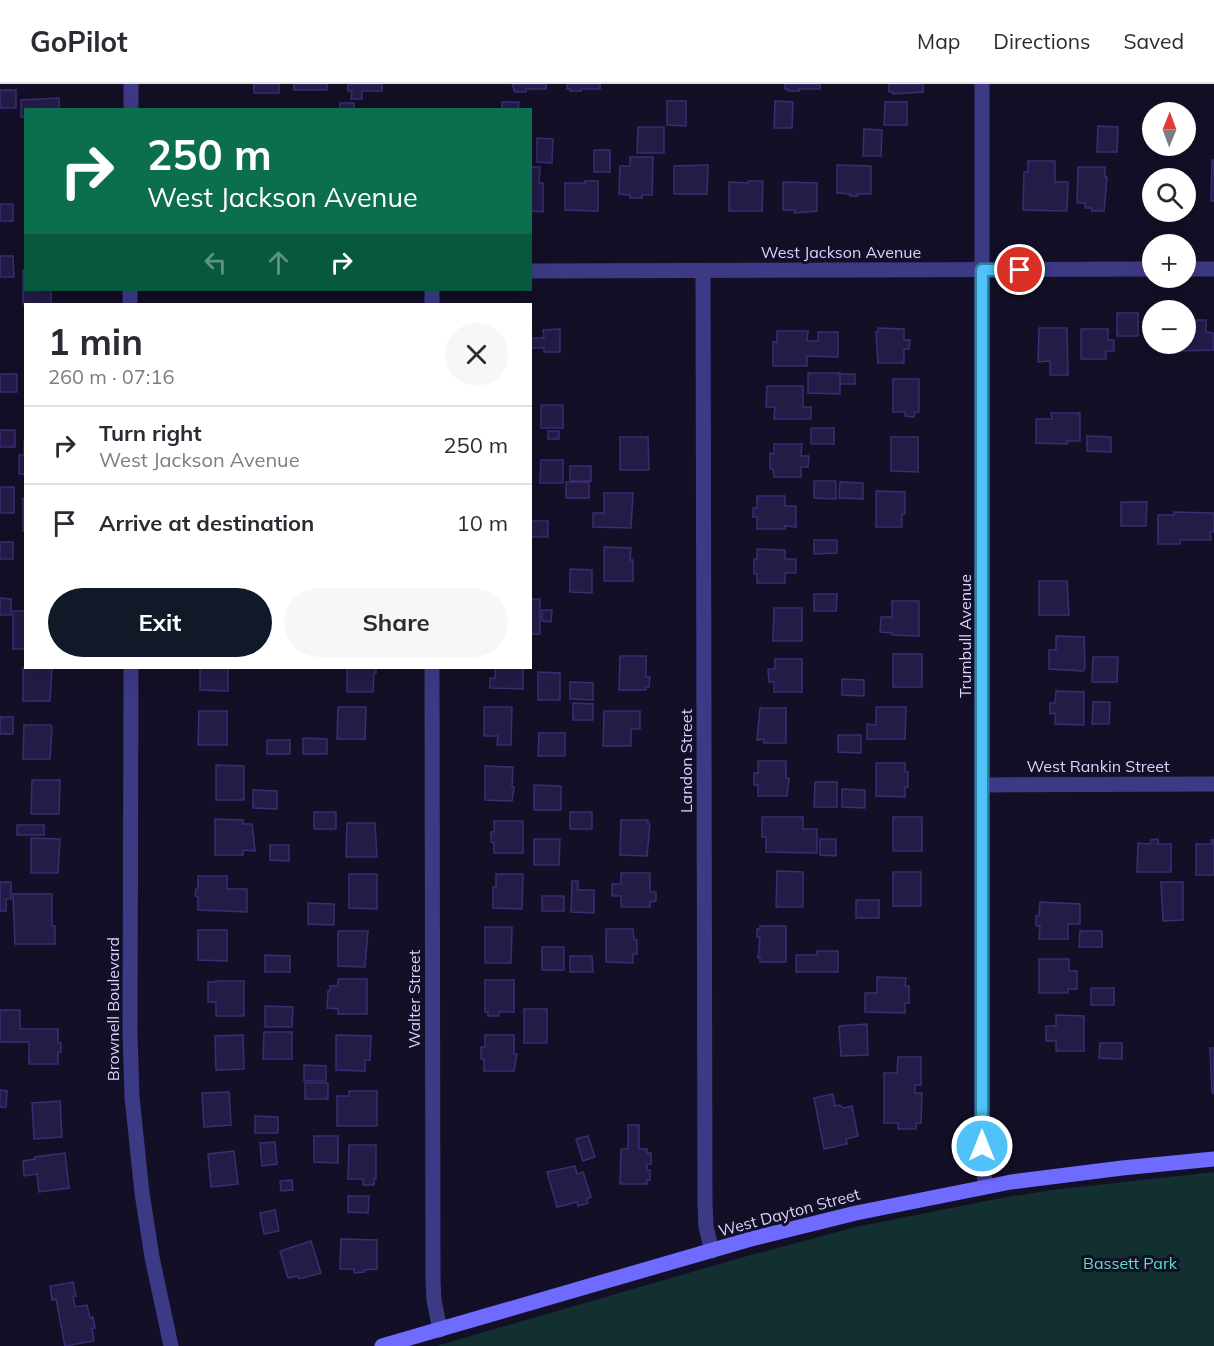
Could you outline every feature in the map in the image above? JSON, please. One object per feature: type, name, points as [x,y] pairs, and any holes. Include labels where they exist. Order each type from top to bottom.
[{"type":"street","points":[[131,84],[131,108]]},
{"type":"street","name":"Trumbull Avenue","points":[[982,84],[982,1137],[985,1187]]},
{"type":"street","name":"West Jackson Avenue","points":[[532,271],[1142,269]]},
{"type":"street","points":[[1196,269],[1214,269]]},
{"type":"street","name":"Landon Street","points":[[703,271],[705,1203],[706,1227],[712,1251]]},
{"type":"street","name":"Brownell Boulevard","points":[[131,669],[130,1033],[132,1097],[143,1203],[171,1346]]},
{"type":"street","name":"Walter Street","points":[[432,669],[433,1279],[434,1300],[440,1330]]},
{"type":"street","name":"West Rankin Street","points":[[982,785],[1214,784]]},
{"type":"street","name":"West Dayton Street","points":[[382,1346],[830,1218],[1053,1176],[1214,1159]]},
{"type":"green space","name":"Bassett Park","points":[[1214,1172],[1214,1346],[436,1346],[855,1227],[1052,1190]]},
{"type":"building","points":[[254,84],[279,84],[279,93],[254,93]]},
{"type":"building","points":[[294,84],[327,84],[327,90],[294,90]]},
{"type":"building","points":[[348,84],[382,84],[382,91],[362,91],[362,99],[351,99],[352,91],[348,91]]},
{"type":"building","points":[[512,84],[546,84],[546,89],[526,89],[526,92],[515,92]]},
{"type":"building","points":[[567,84],[600,84],[600,89],[570,91],[567,89]]},
{"type":"building","points":[[785,84],[820,84],[820,89],[788,91],[785,89]]},
{"type":"building","points":[[889,84],[923,84],[923,92],[893,94],[889,92]]},
{"type":"building","points":[[0,90],[16,90],[16,108],[0,108]]},
{"type":"building","points":[[59,98],[59,108],[24,108],[24,117],[21,117],[21,100]]},
{"type":"building","points":[[667,101],[686,101],[686,126],[667,125]]},
{"type":"building","points":[[775,101],[793,102],[792,128],[774,128]]},
{"type":"building","points":[[502,102],[519,102],[518,108],[502,108]]},
{"type":"building","points":[[885,102],[907,102],[907,125],[884,125]]},
{"type":"building","points":[[340,103],[354,103],[354,108],[340,108]]},
{"type":"building","points":[[1098,126],[1118,127],[1117,152],[1097,152]]},
{"type":"building","points":[[638,127],[664,127],[664,153],[637,153]]},
{"type":"building","points":[[864,129],[882,130],[881,156],[863,156]]},
{"type":"building","points":[[537,138],[553,139],[552,163],[537,162]]},
{"type":"building","points":[[594,150],[610,150],[610,172],[594,172]]},
{"type":"building","points":[[630,157],[653,157],[652,195],[630,198],[630,195],[619,194],[620,166],[630,166]]},
{"type":"building","points":[[1212,160],[1214,160],[1214,201],[1211,201]]},
{"type":"building","points":[[1028,161],[1055,161],[1055,182],[1068,182],[1067,211],[1023,210],[1024,172],[1028,172]]},
{"type":"building","points":[[708,165],[707,194],[674,194],[674,166]]},
{"type":"building","points":[[837,165],[871,166],[871,194],[850,196],[850,194],[837,193]]},
{"type":"building","points":[[532,167],[540,167],[539,183],[543,183],[543,212],[532,211]]},
{"type":"building","points":[[1078,167],[1105,167],[1105,177],[1107,177],[1104,211],[1092,211],[1092,208],[1085,208],[1085,203],[1077,203]]},
{"type":"building","points":[[585,181],[598,181],[598,211],[565,210],[565,183],[585,183]]},
{"type":"building","points":[[748,181],[763,181],[762,211],[729,211],[729,182],[748,183]]},
{"type":"building","points":[[783,182],[817,183],[817,211],[794,213],[795,210],[783,210]]},
{"type":"building","points":[[0,204],[13,204],[13,221],[0,221]]},
{"type":"building","points":[[0,256],[13,256],[14,277],[0,277]]},
{"type":"building","points":[[24,270],[24,291],[51,291],[51,303],[23,304]]},
{"type":"building","points":[[1117,313],[1138,313],[1138,336],[1117,336]]},
{"type":"building","points":[[1196,320],[1206,320],[1206,332],[1213,333],[1213,350],[1196,350]]},
{"type":"building","points":[[878,328],[904,329],[904,340],[910,340],[909,349],[904,349],[904,363],[878,363],[876,332]]},
{"type":"building","points":[[1039,328],[1067,328],[1068,375],[1050,375],[1050,361],[1038,362]]},
{"type":"building","points":[[560,329],[560,352],[544,352],[544,348],[532,348],[532,338],[544,338],[543,330]]},
{"type":"building","points":[[1081,329],[1108,329],[1108,340],[1114,340],[1114,351],[1106,351],[1106,359],[1081,359]]},
{"type":"building","points":[[777,331],[808,331],[807,341],[818,341],[818,332],[838,332],[838,357],[807,356],[807,366],[773,366],[773,342],[777,342]]},
{"type":"building","points":[[808,373],[840,373],[840,394],[808,393]]},
{"type":"building","points":[[0,374],[17,374],[17,392],[0,392]]},
{"type":"building","points":[[840,374],[855,374],[855,384],[840,384]]},
{"type":"building","points":[[893,379],[919,379],[919,412],[915,412],[914,417],[905,416],[905,412],[893,412]]},
{"type":"building","points":[[767,386],[803,386],[803,407],[811,407],[811,419],[774,419],[775,407],[766,407]]},
{"type":"building","points":[[541,405],[563,405],[563,428],[541,428]]},
{"type":"building","points":[[1051,413],[1080,413],[1080,441],[1067,441],[1067,444],[1036,443],[1036,419],[1052,419]]},
{"type":"building","points":[[811,428],[834,428],[834,444],[811,444]]},
{"type":"building","points":[[0,430],[15,430],[15,447],[0,447]]},
{"type":"building","points":[[548,431],[559,431],[559,439],[548,439]]},
{"type":"building","points":[[1087,436],[1111,437],[1111,452],[1087,451]]},
{"type":"building","points":[[620,437],[648,437],[649,470],[620,470]]},
{"type":"building","points":[[891,437],[918,437],[918,472],[891,471]]},
{"type":"building","points":[[774,444],[802,444],[801,456],[809,456],[808,467],[801,467],[801,477],[774,477],[773,469],[770,469],[770,453],[774,454]]},
{"type":"building","points":[[19,455],[24,455],[24,474],[19,474]]},
{"type":"building","points":[[541,460],[563,460],[563,483],[540,483]]},
{"type":"building","points":[[570,466],[591,466],[591,481],[570,481]]},
{"type":"building","points":[[814,481],[836,481],[836,499],[814,498]]},
{"type":"building","points":[[566,482],[589,482],[589,498],[566,498]]},
{"type":"building","points":[[840,482],[863,483],[863,499],[839,498]]},
{"type":"building","points":[[0,487],[14,487],[14,513],[0,513]]},
{"type":"building","points":[[876,491],[905,492],[905,514],[902,514],[902,527],[876,527]]},
{"type":"building","points":[[604,493],[633,493],[631,528],[593,527],[593,513],[604,513]]},
{"type":"building","points":[[757,496],[785,496],[785,506],[796,506],[796,527],[757,529],[757,517],[753,517],[753,508],[757,508]]},
{"type":"building","points":[[23,498],[24,498],[24,531]]},
{"type":"building","points":[[1121,502],[1147,502],[1146,526],[1121,526]]},
{"type":"building","points":[[1174,512],[1214,513],[1214,532],[1210,532],[1211,540],[1180,540],[1180,544],[1158,544],[1158,515],[1174,515]]},
{"type":"building","points":[[532,521],[548,521],[548,537],[532,537]]},
{"type":"building","points":[[814,540],[837,540],[837,553],[814,554]]},
{"type":"building","points":[[0,542],[13,542],[13,559],[0,559]]},
{"type":"building","points":[[604,547],[631,548],[633,581],[604,581]]},
{"type":"building","points":[[757,549],[785,550],[785,559],[796,559],[796,573],[785,573],[785,583],[757,583],[757,574],[754,574],[754,559],[757,559]]},
{"type":"building","points":[[570,569],[592,570],[592,593],[570,592]]},
{"type":"building","points":[[1039,581],[1067,581],[1069,615],[1039,615]]},
{"type":"building","points":[[814,594],[837,594],[836,611],[814,611]]},
{"type":"building","points":[[0,598],[11,599],[11,615],[0,615]]},
{"type":"building","points":[[532,599],[540,599],[540,634],[532,634]]},
{"type":"building","points":[[892,601],[919,601],[919,636],[880,632],[881,617],[892,617]]},
{"type":"building","points":[[774,608],[802,608],[802,641],[773,641]]},
{"type":"building","points":[[542,610],[552,610],[551,622],[542,621]]},
{"type":"building","points":[[13,611],[24,611],[24,649],[13,649]]},
{"type":"building","points":[[1056,636],[1084,637],[1085,668],[1083,671],[1049,669],[1049,650],[1056,650]]},
{"type":"building","points":[[893,654],[922,654],[922,687],[893,687]]},
{"type":"building","points":[[620,656],[646,656],[646,677],[650,677],[649,687],[646,687],[646,690],[619,690]]},
{"type":"building","points":[[1093,657],[1118,657],[1117,682],[1092,682]]},
{"type":"building","points":[[775,659],[802,659],[802,692],[774,692],[774,682],[769,682],[768,669],[775,669]]},
{"type":"building","points":[[23,668],[51,669],[50,701],[23,701]]},
{"type":"building","points":[[200,669],[228,669],[228,691],[200,690]]},
{"type":"building","points":[[347,669],[376,669],[373,692],[347,692]]},
{"type":"building","points":[[495,669],[523,669],[523,689],[490,688],[490,678],[495,678]]},
{"type":"building","points":[[538,672],[560,673],[560,700],[538,700]]},
{"type":"building","points":[[842,679],[864,680],[864,696],[842,695]]},
{"type":"building","points":[[570,682],[593,683],[593,700],[570,699]]},
{"type":"building","points":[[1056,691],[1084,692],[1084,725],[1055,724],[1055,713],[1050,714],[1050,703],[1055,703]]},
{"type":"building","points":[[1093,702],[1110,702],[1109,724],[1092,724]]},
{"type":"building","points":[[573,703],[593,704],[593,720],[573,720]]},
{"type":"building","points":[[338,707],[366,707],[365,739],[337,739]]},
{"type":"building","points":[[484,707],[512,707],[511,745],[497,745],[498,736],[484,736]]},
{"type":"building","points":[[876,707],[906,707],[905,739],[867,739],[867,724],[876,725]]},
{"type":"building","points":[[760,708],[786,708],[786,743],[764,743],[764,739],[757,740]]},
{"type":"building","points":[[199,711],[227,711],[227,745],[198,745]]},
{"type":"building","points":[[604,711],[640,711],[640,729],[631,729],[631,746],[603,746]]},
{"type":"building","points":[[0,717],[13,717],[13,734],[0,734]]},
{"type":"building","points":[[24,725],[50,725],[52,727],[50,759],[23,759]]},
{"type":"building","points":[[539,733],[565,733],[565,756],[538,756]]},
{"type":"building","points":[[838,735],[861,735],[861,753],[838,752]]},
{"type":"building","points":[[303,738],[327,739],[327,754],[303,754]]},
{"type":"building","points":[[267,740],[290,740],[290,754],[267,754]]},
{"type":"building","points":[[758,761],[786,761],[786,778],[789,778],[787,796],[758,796],[758,785],[754,785],[754,773],[758,773]]},
{"type":"building","points":[[876,763],[905,763],[905,772],[908,772],[908,787],[905,787],[905,797],[876,796]]},
{"type":"building","points":[[216,765],[244,766],[244,800],[216,800]]},
{"type":"building","points":[[485,766],[513,767],[512,801],[485,800]]},
{"type":"building","points":[[32,780],[60,780],[59,814],[31,814]]},
{"type":"building","points":[[815,782],[837,782],[837,807],[814,807]]},
{"type":"building","points":[[534,785],[561,786],[561,810],[534,810]]},
{"type":"building","points":[[842,789],[865,790],[865,808],[842,807]]},
{"type":"building","points":[[253,790],[277,791],[277,809],[253,808]]},
{"type":"building","points":[[314,812],[336,812],[336,829],[314,829]]},
{"type":"building","points":[[570,812],[592,812],[592,829],[570,829]]},
{"type":"building","points":[[762,817],[803,817],[803,829],[817,829],[817,853],[766,852],[766,837],[762,837]]},
{"type":"building","points":[[893,817],[922,817],[922,851],[893,851]]},
{"type":"building","points":[[215,819],[243,820],[243,824],[252,824],[255,851],[243,850],[243,855],[215,855]]},
{"type":"building","points":[[621,820],[648,820],[650,824],[647,856],[620,855]]},
{"type":"building","points":[[494,821],[523,821],[523,853],[494,853],[491,832],[494,832]]},
{"type":"building","points":[[347,823],[375,823],[377,857],[346,857]]},
{"type":"building","points":[[17,825],[44,825],[44,835],[17,835]]},
{"type":"building","points":[[31,838],[60,839],[58,873],[31,873]]},
{"type":"building","points":[[534,839],[560,839],[559,865],[534,865]]},
{"type":"building","points":[[820,839],[836,839],[836,856],[820,855]]},
{"type":"building","points":[[1158,839],[1158,844],[1171,844],[1171,872],[1137,872],[1138,843],[1150,844],[1151,840]]},
{"type":"building","points":[[1211,840],[1214,840],[1214,875],[1196,875],[1196,844],[1212,844]]},
{"type":"building","points":[[270,845],[289,845],[289,861],[270,860]]},
{"type":"building","points":[[777,871],[803,872],[803,907],[776,907]]},
{"type":"building","points":[[893,872],[921,872],[921,906],[893,906]]},
{"type":"building","points":[[621,873],[650,873],[650,892],[656,892],[656,901],[650,902],[650,907],[621,907],[621,896],[612,896],[612,884],[621,884]]},
{"type":"building","points":[[349,874],[377,874],[377,909],[349,908]]},
{"type":"building","points":[[496,874],[523,874],[522,909],[493,908],[493,887],[496,887]]},
{"type":"building","points":[[198,876],[227,876],[227,889],[247,889],[247,912],[198,910],[198,897],[195,896],[196,889],[198,889]]},
{"type":"building","points":[[572,881],[578,881],[578,890],[594,890],[594,913],[571,912]]},
{"type":"building","points":[[0,882],[11,882],[11,899],[6,899],[6,911],[0,911]]},
{"type":"building","points":[[1161,882],[1183,882],[1183,920],[1163,921]]},
{"type":"building","points":[[13,894],[52,894],[52,926],[55,926],[55,944],[15,944]]},
{"type":"building","points":[[542,896],[564,896],[564,911],[542,911]]},
{"type":"building","points":[[856,900],[879,900],[879,918],[856,918]]},
{"type":"building","points":[[1040,902],[1080,904],[1080,924],[1068,924],[1068,939],[1039,939],[1040,926],[1036,926],[1036,916],[1039,916]]},
{"type":"building","points":[[308,903],[334,904],[334,925],[308,924]]},
{"type":"building","points":[[760,926],[786,926],[786,962],[760,962],[758,958],[760,937],[757,937],[757,929],[760,929]]},
{"type":"building","points":[[485,927],[512,927],[511,963],[485,963]]},
{"type":"building","points":[[606,929],[633,929],[634,939],[637,940],[637,954],[633,954],[633,963],[606,962]]},
{"type":"building","points":[[198,930],[227,930],[227,961],[198,960]]},
{"type":"building","points":[[338,931],[368,931],[365,967],[338,966]]},
{"type":"building","points":[[1080,931],[1102,931],[1102,947],[1079,947]]},
{"type":"building","points":[[542,947],[564,947],[564,970],[542,970]]},
{"type":"building","points":[[817,951],[838,951],[838,972],[796,972],[796,955],[817,955]]},
{"type":"building","points":[[265,955],[290,956],[290,972],[265,972]]},
{"type":"building","points":[[570,956],[592,956],[593,972],[570,972]]},
{"type":"building","points":[[1039,959],[1069,959],[1069,971],[1077,971],[1077,989],[1068,989],[1068,993],[1039,993]]},
{"type":"building","points":[[877,977],[906,978],[905,986],[909,986],[909,1003],[905,1003],[905,1013],[865,1012],[865,993],[877,993]]},
{"type":"building","points":[[338,979],[367,979],[367,1014],[338,1014],[338,1009],[327,1008],[328,991],[330,991],[330,986],[338,986]]},
{"type":"building","points":[[485,980],[514,980],[514,1012],[499,1012],[499,1016],[488,1016],[488,1012],[485,1012]]},
{"type":"building","points":[[244,981],[244,1016],[216,1016],[216,1002],[208,1002],[208,982]]},
{"type":"building","points":[[1091,988],[1114,988],[1114,1005],[1091,1005]]},
{"type":"building","points":[[265,1006],[293,1007],[292,1027],[265,1027]]},
{"type":"building","points":[[524,1009],[547,1009],[547,1043],[524,1043]]},
{"type":"building","points":[[0,1010],[20,1010],[20,1029],[58,1029],[58,1043],[61,1043],[61,1052],[58,1052],[58,1064],[29,1064],[29,1042],[0,1042]]},
{"type":"building","points":[[1056,1015],[1084,1016],[1084,1051],[1056,1051],[1056,1041],[1046,1041],[1046,1026],[1056,1026]]},
{"type":"building","points":[[867,1024],[868,1055],[841,1056],[839,1026]]},
{"type":"building","points":[[264,1032],[292,1032],[292,1059],[263,1059]]},
{"type":"building","points":[[243,1035],[244,1069],[216,1070],[215,1036]]},
{"type":"building","points":[[336,1035],[371,1036],[370,1060],[365,1060],[365,1071],[336,1070]]},
{"type":"building","points":[[485,1035],[514,1035],[514,1054],[517,1054],[514,1071],[484,1071],[481,1047],[485,1047]]},
{"type":"building","points":[[1100,1043],[1122,1043],[1122,1059],[1099,1058]]},
{"type":"building","points":[[1210,1048],[1214,1048],[1214,1093],[1212,1093]]},
{"type":"building","points":[[898,1057],[921,1057],[921,1085],[915,1085],[915,1093],[922,1093],[921,1123],[916,1123],[916,1129],[898,1129],[898,1123],[884,1123],[884,1073],[897,1073]]},
{"type":"building","points":[[304,1065],[326,1066],[326,1081],[304,1081]]},
{"type":"building","points":[[305,1083],[328,1083],[328,1099],[305,1099]]},
{"type":"building","points":[[0,1090],[7,1091],[6,1107],[0,1107]]},
{"type":"building","points":[[349,1091],[377,1091],[377,1126],[337,1126],[337,1096],[349,1096]]},
{"type":"building","points":[[229,1092],[231,1125],[204,1127],[202,1093]]},
{"type":"building","points":[[833,1094],[835,1106],[839,1105],[844,1108],[852,1106],[858,1136],[846,1139],[847,1144],[824,1149],[814,1098]]},
{"type":"building","points":[[60,1101],[62,1137],[34,1139],[32,1103]]},
{"type":"building","points":[[255,1116],[278,1117],[278,1133],[255,1133]]},
{"type":"building","points":[[628,1125],[639,1125],[639,1149],[647,1149],[647,1153],[651,1153],[651,1164],[647,1164],[647,1170],[650,1170],[650,1180],[647,1180],[647,1184],[620,1184],[621,1149],[628,1149]]},
{"type":"building","points":[[314,1136],[338,1136],[338,1163],[314,1162]]},
{"type":"building","points":[[588,1136],[595,1157],[583,1161],[576,1139]]},
{"type":"building","points":[[275,1142],[277,1164],[262,1166],[260,1143]]},
{"type":"building","points":[[349,1145],[376,1145],[374,1185],[363,1185],[363,1179],[348,1179]]},
{"type":"building","points":[[234,1151],[238,1184],[211,1187],[208,1154]]},
{"type":"building","points":[[65,1153],[69,1188],[39,1192],[37,1174],[24,1176],[23,1161]]},
{"type":"building","points":[[575,1166],[577,1174],[583,1172],[591,1197],[587,1199],[588,1203],[578,1206],[577,1202],[557,1207],[547,1172]]},
{"type":"building","points":[[292,1180],[293,1190],[281,1191],[280,1181]]},
{"type":"building","points":[[348,1196],[369,1196],[368,1213],[348,1212]]},
{"type":"building","points":[[275,1210],[279,1231],[264,1234],[260,1213]]},
{"type":"building","points":[[341,1239],[377,1240],[377,1269],[354,1273],[354,1269],[340,1269]]},
{"type":"building","points":[[311,1241],[321,1273],[299,1279],[297,1276],[288,1278],[280,1251]]},
{"type":"building","points":[[73,1282],[76,1296],[73,1296],[75,1307],[87,1305],[90,1318],[93,1317],[94,1341],[65,1346],[56,1299],[52,1300],[50,1286]]},
{"type":"route","points":[[982,1146],[982,270],[1020,270]]}]
